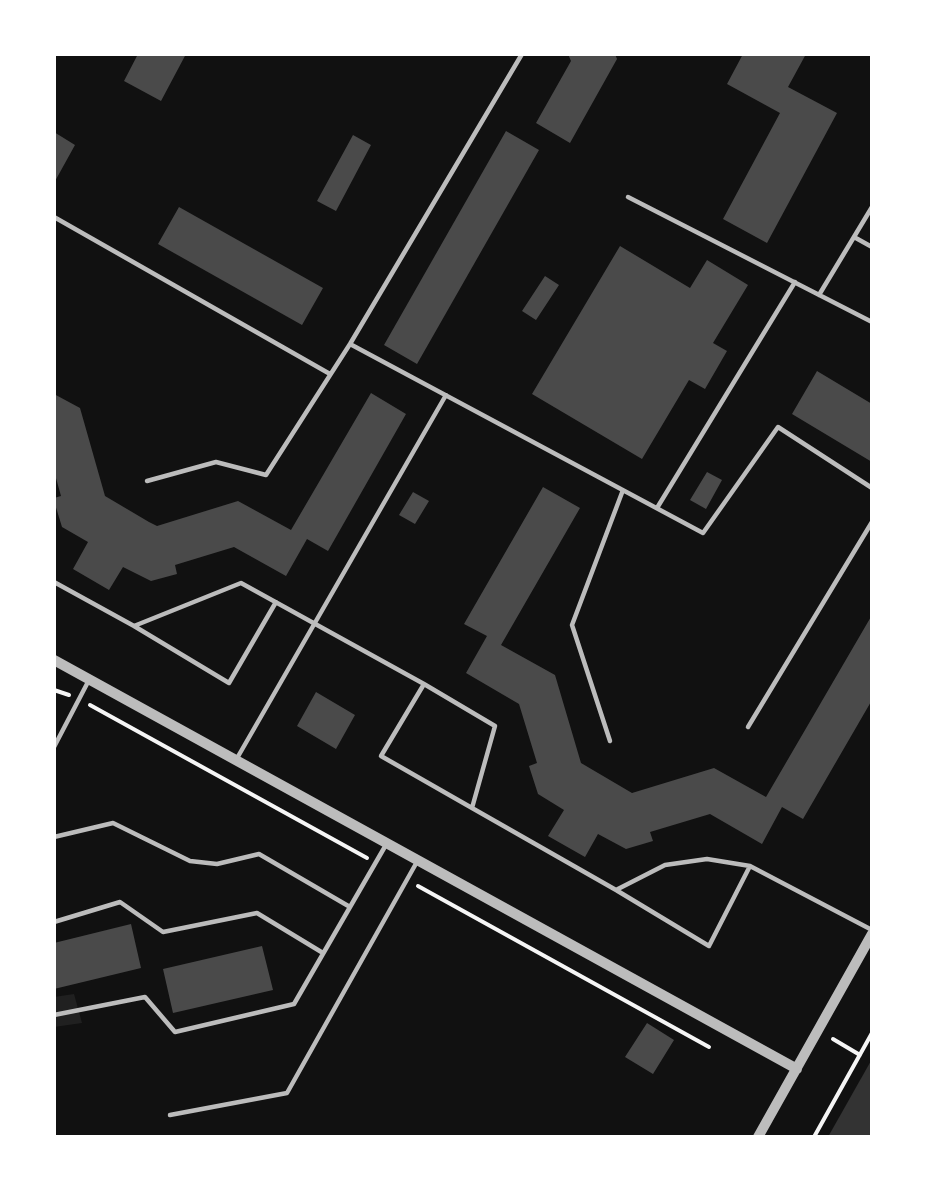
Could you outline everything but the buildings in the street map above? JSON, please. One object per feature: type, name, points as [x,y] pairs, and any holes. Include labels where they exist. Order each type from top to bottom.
[{"type":"street","points":[[54,660],[797,1069]]},
{"type":"street","points":[[758,1137],[872,932]]},
{"type":"lane","points":[[147,481],[216,462],[266,475],[350,344],[522,54]]},
{"type":"lane","points":[[628,197],[872,322]]},
{"type":"lane","points":[[819,295],[872,207]]},
{"type":"lane","points":[[54,217],[330,374]]},
{"type":"lane","points":[[854,237],[872,247]]},
{"type":"lane","points":[[657,508],[795,282]]},
{"type":"lane","points":[[350,344],[703,533],[778,427],[872,488]]},
{"type":"lane","points":[[236,760],[446,394]]},
{"type":"lane","points":[[610,741],[572,625],[623,490]]},
{"type":"lane","points":[[748,727],[872,522]]},
{"type":"lane","points":[[54,582],[230,683],[276,602]]},
{"type":"lane","points":[[134,626],[241,582],[495,726],[472,808]]},
{"type":"lane","points":[[54,747],[89,680]]},
{"type":"lane","points":[[424,684],[381,756],[616,890],[709,946],[750,866]]},
{"type":"lane","points":[[54,837],[114,823],[190,861],[217,864],[259,854],[350,907]]},
{"type":"lane","points":[[54,1015],[145,997],[176,1032],[294,1005],[387,843]]},
{"type":"lane","points":[[616,890],[664,865],[707,859],[750,866],[872,932]]},
{"type":"lane","points":[[170,1115],[287,1093],[418,860]]},
{"type":"lane","points":[[54,922],[120,902],[164,932],[257,913],[323,953]]},
{"type":"path","points":[[814,1137],[872,1033]]},
{"type":"path","points":[[833,1039],[860,1055]]},
{"type":"shaded area","points":[[74,994],[82,1023],[54,1027],[54,997]]},
{"type":"shaded area","points":[[872,1059],[872,1137],[828,1137]]}]
